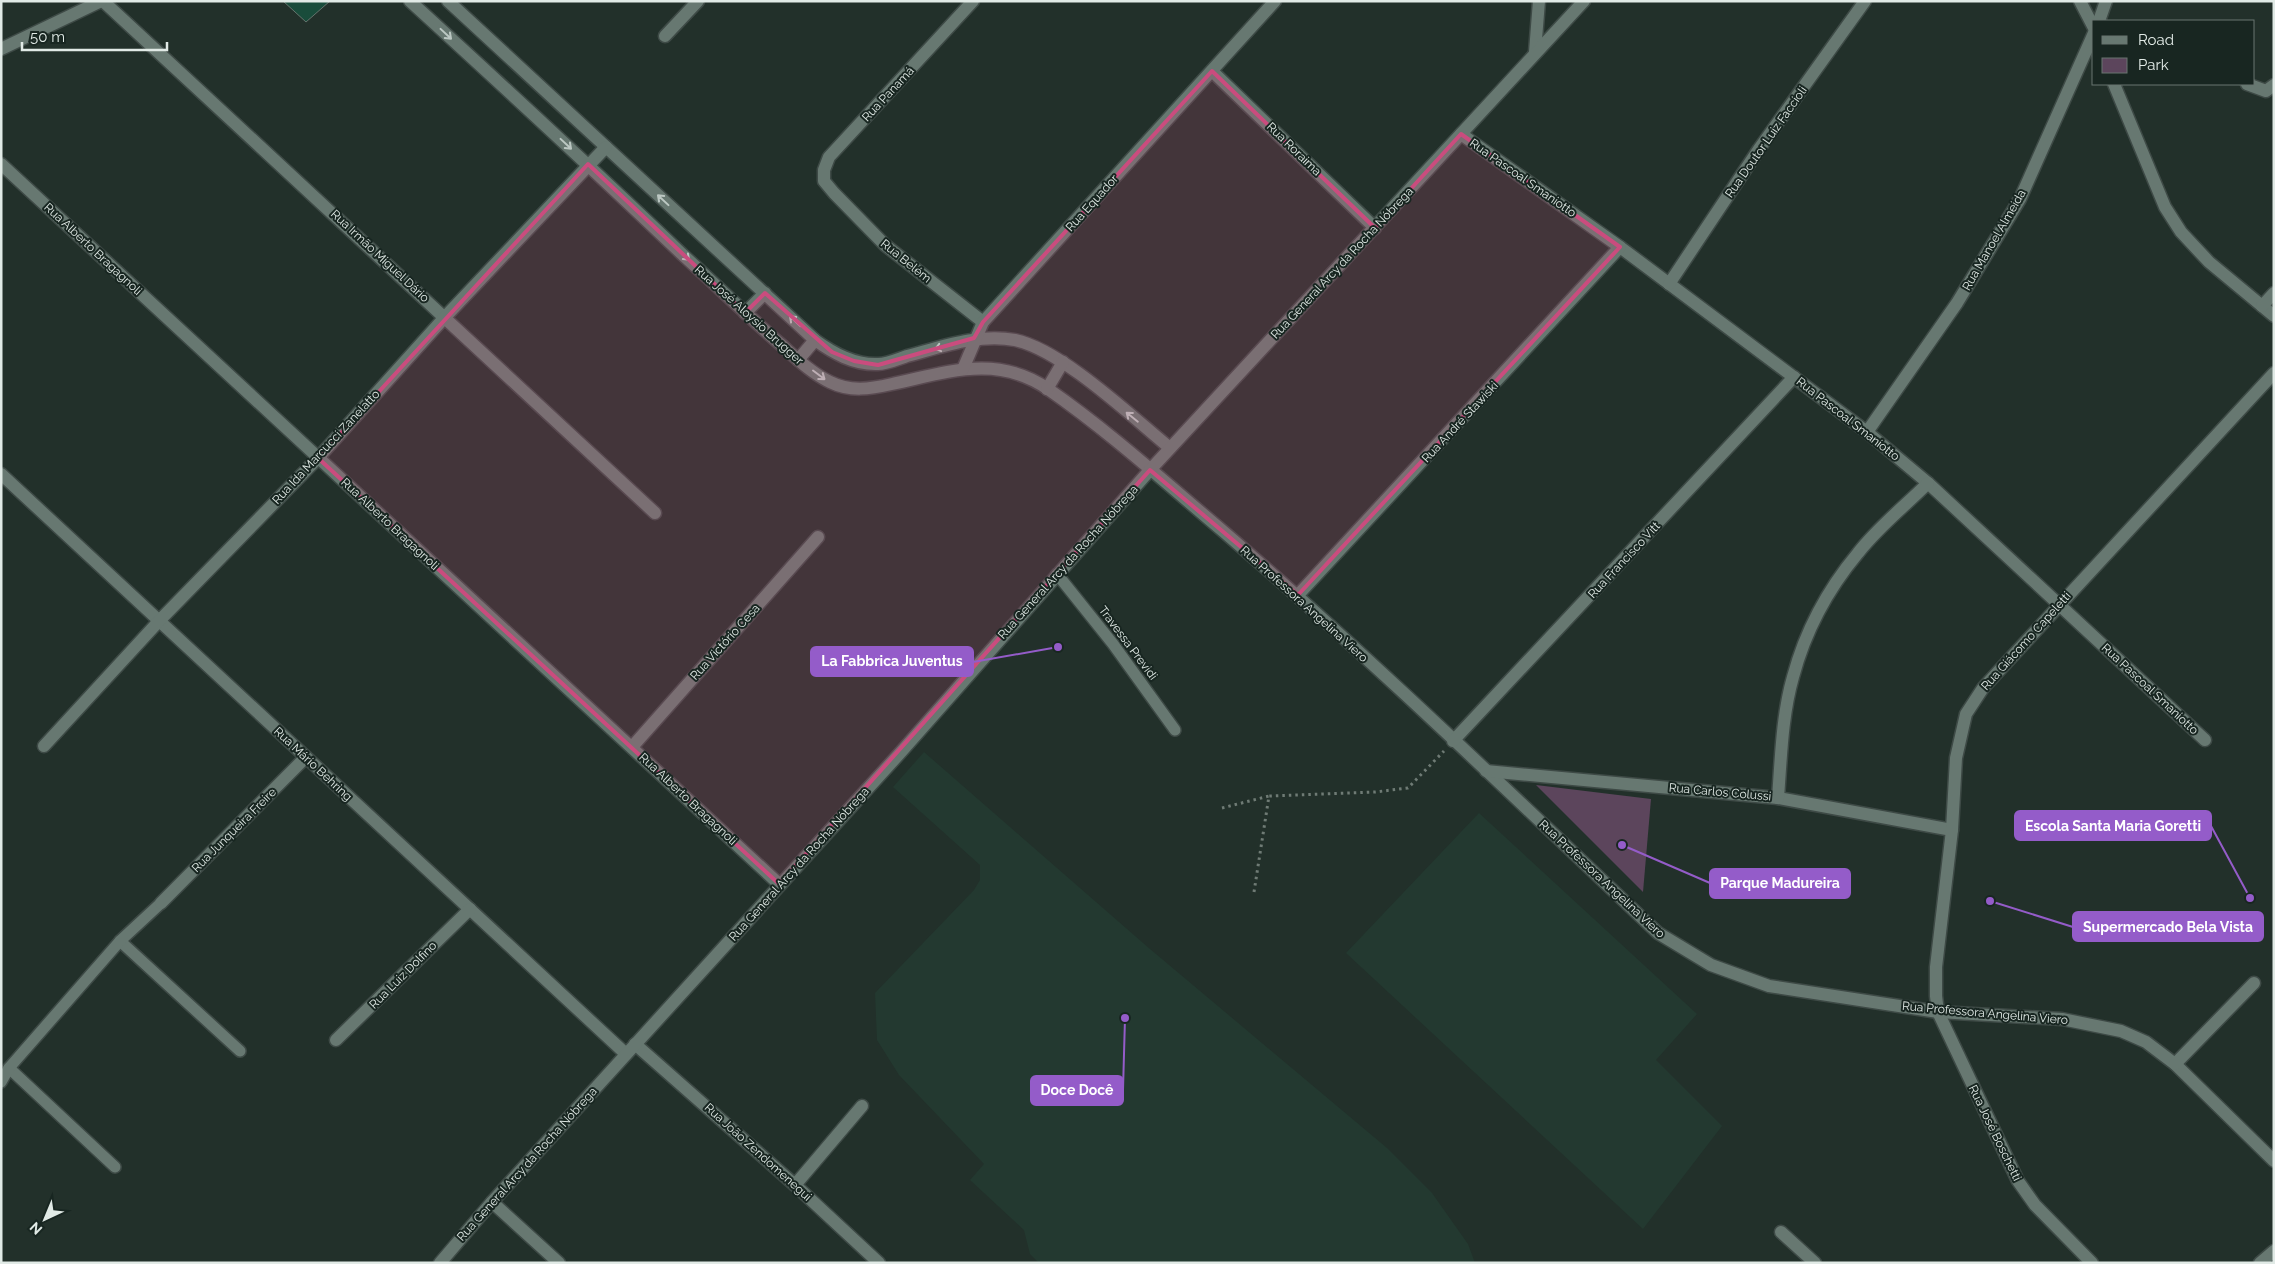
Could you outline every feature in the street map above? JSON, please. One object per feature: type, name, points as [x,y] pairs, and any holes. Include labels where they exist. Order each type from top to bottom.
[{"type":"street","points":[[1,49],[102,1]]},
{"type":"street","name":"Rua Irmão Miguel Dário","points":[[102,1],[655,513]]},
{"type":"street","name":"Rua José Aloysio Brugger","points":[[410,1],[588,164],[745,313],[798,360],[826,381],[850,390],[882,386],[963,369],[1008,370],[1027,377],[1047,389],[1150,470]]},
{"type":"street","name":"Rua José Aloysio Brugger","points":[[448,1],[815,340],[832,352],[854,361],[878,365],[974,338],[1014,340],[1037,347],[1063,362],[1170,448]]},
{"type":"street","points":[[665,36],[698,1]]},
{"type":"street","name":"Rua Panamá","points":[[834,193],[824,181],[824,170],[829,157],[974,1]]},
{"type":"street","name":"Rua Equador","points":[[963,369],[974,338],[983,322],[1276,1]]},
{"type":"street","points":[[1535,52],[1539,1]]},
{"type":"street","name":"Rua General Arcy da Rocha Nóbrega","points":[[440,1263],[492,1202],[901,752],[1150,470],[1584,1]]},
{"type":"street","name":"Rua Doutor Luiz Faccioli","points":[[1669,284],[1759,149],[1865,1]]},
{"type":"street","points":[[2080,1],[2098,20]]},
{"type":"street","points":[[2101,20],[2106,1]]},
{"type":"street","name":"Rua Manoel Almeida","points":[[1867,432],[1957,303],[2020,198],[2092,38]]},
{"type":"street","name":"Rua Roraima","points":[[1212,71],[1375,228]]},
{"type":"street","points":[[2114,85],[2165,207],[2181,232],[2209,262],[2274,316]]},
{"type":"street","points":[[2251,85],[2271,90]]},
{"type":"street","name":"Rua Pascoal Smaniotto","points":[[1461,134],[1620,247],[1867,432],[1928,483],[2205,740]]},
{"type":"street","name":"Rua Ida Marcucci Zanelatto","points":[[44,746],[159,621],[318,458],[445,317],[606,147]]},
{"type":"street","name":"Rua Alberto Bragagnoli","points":[[1,164],[780,884]]},
{"type":"street","name":"Rua Belém","points":[[834,193],[885,245],[983,322]]},
{"type":"street","name":"Rua André Stawiski","points":[[1298,595],[1620,247]]},
{"type":"street","points":[[745,313],[765,293]]},
{"type":"street","points":[[2262,306],[2274,293]]},
{"type":"street","points":[[798,360],[815,340]]},
{"type":"street","points":[[1047,389],[1063,362]]},
{"type":"street","points":[[878,365],[882,386]]},
{"type":"street","name":"Rua Giácomo Capeletti","points":[[1938,1012],[1936,967],[1952,830],[1956,758],[1966,714],[1983,688],[2274,373]]},
{"type":"street","name":"Rua Francisco Vitt","points":[[1453,741],[1794,377]]},
{"type":"street","name":"Rua Professora Angelina Viero","points":[[1150,470],[1298,595],[1658,934],[1711,965],[1769,986],[1938,1012],[2062,1019],[2121,1031],[2146,1042],[2175,1064],[2274,1161]]},
{"type":"street","name":"Rua Mário Behring","points":[[1,474],[626,1054]]},
{"type":"street","points":[[1778,798],[1786,710],[1792,677],[1808,633],[1832,587],[1858,551],[1928,483]]},
{"type":"street","name":"Rua Victório Cesa","points":[[632,747],[818,537]]},
{"type":"street","name":"Rua Junqueira Freire","points":[[162,903],[306,757]]},
{"type":"street","name":"Rua Carlos Colussi","points":[[1486,771],[1778,798],[1952,830]]},
{"type":"street","name":"Rua Luiz Dolfino","points":[[336,1040],[470,909]]},
{"type":"street","points":[[2175,1064],[2254,983]]},
{"type":"street","name":"Rua José Boschetti","points":[[1938,1012],[2018,1181],[2035,1205],[2092,1263]]},
{"type":"street","name":"Rua João Zendomenegui","points":[[635,1044],[795,1185],[879,1263]]},
{"type":"street","points":[[795,1185],[862,1106]]},
{"type":"street","points":[[492,1202],[559,1263]]},
{"type":"street","points":[[1781,1232],[1815,1263]]},
{"type":"street","points":[[2260,1263],[2274,1251]]},
{"type":"lane","name":"Travessa Previdi","points":[[1057,574],[1114,644],[1175,730]]},
{"type":"lane","points":[[1,1082],[9,1068],[120,941],[162,903]]},
{"type":"lane","points":[[120,941],[240,1051]]},
{"type":"lane","points":[[9,1068],[115,1167]]},
{"type":"path","points":[[1222,808],[1269,796],[1375,792],[1408,788],[1453,741]]},
{"type":"path","points":[[1254,892],[1269,796]]},
{"type":"highlighted area","points":[[1212,71],[1375,228],[1461,134],[1620,247],[1298,595],[1150,470],[779,884],[318,458],[588,164],[745,313],[765,293],[832,352],[854,361],[878,365],[974,338],[983,322]]},
{"type":"shaded area","points":[[924,752],[1150,949],[1387,1148],[1432,1193],[1468,1244],[1475,1263],[1039,1263],[1030,1254],[1024,1230],[970,1180],[984,1164],[899,1075],[877,1040],[875,993],[974,890],[980,880],[980,865],[893,787]]},
{"type":"shaded area","points":[[1479,813],[1697,1014],[1656,1060],[1722,1126],[1643,1229],[1346,953]]},
{"type":"green space","points":[[1536,785],[1651,799],[1643,892]]},
{"type":"building","points":[[283,1],[330,1],[306,22]]},
{"type":"place","name":"La Fabbrica Juventus","points":[[1058,647]]},
{"type":"place","name":"Parque Madureira","points":[[1622,845]]},
{"type":"place","name":"Escola Santa Maria Goretti","points":[[2250,898]]},
{"type":"place","name":"Supermercado Bela Vista","points":[[1990,901]]},
{"type":"place","name":"Doce Docê","points":[[1125,1018]]}]
